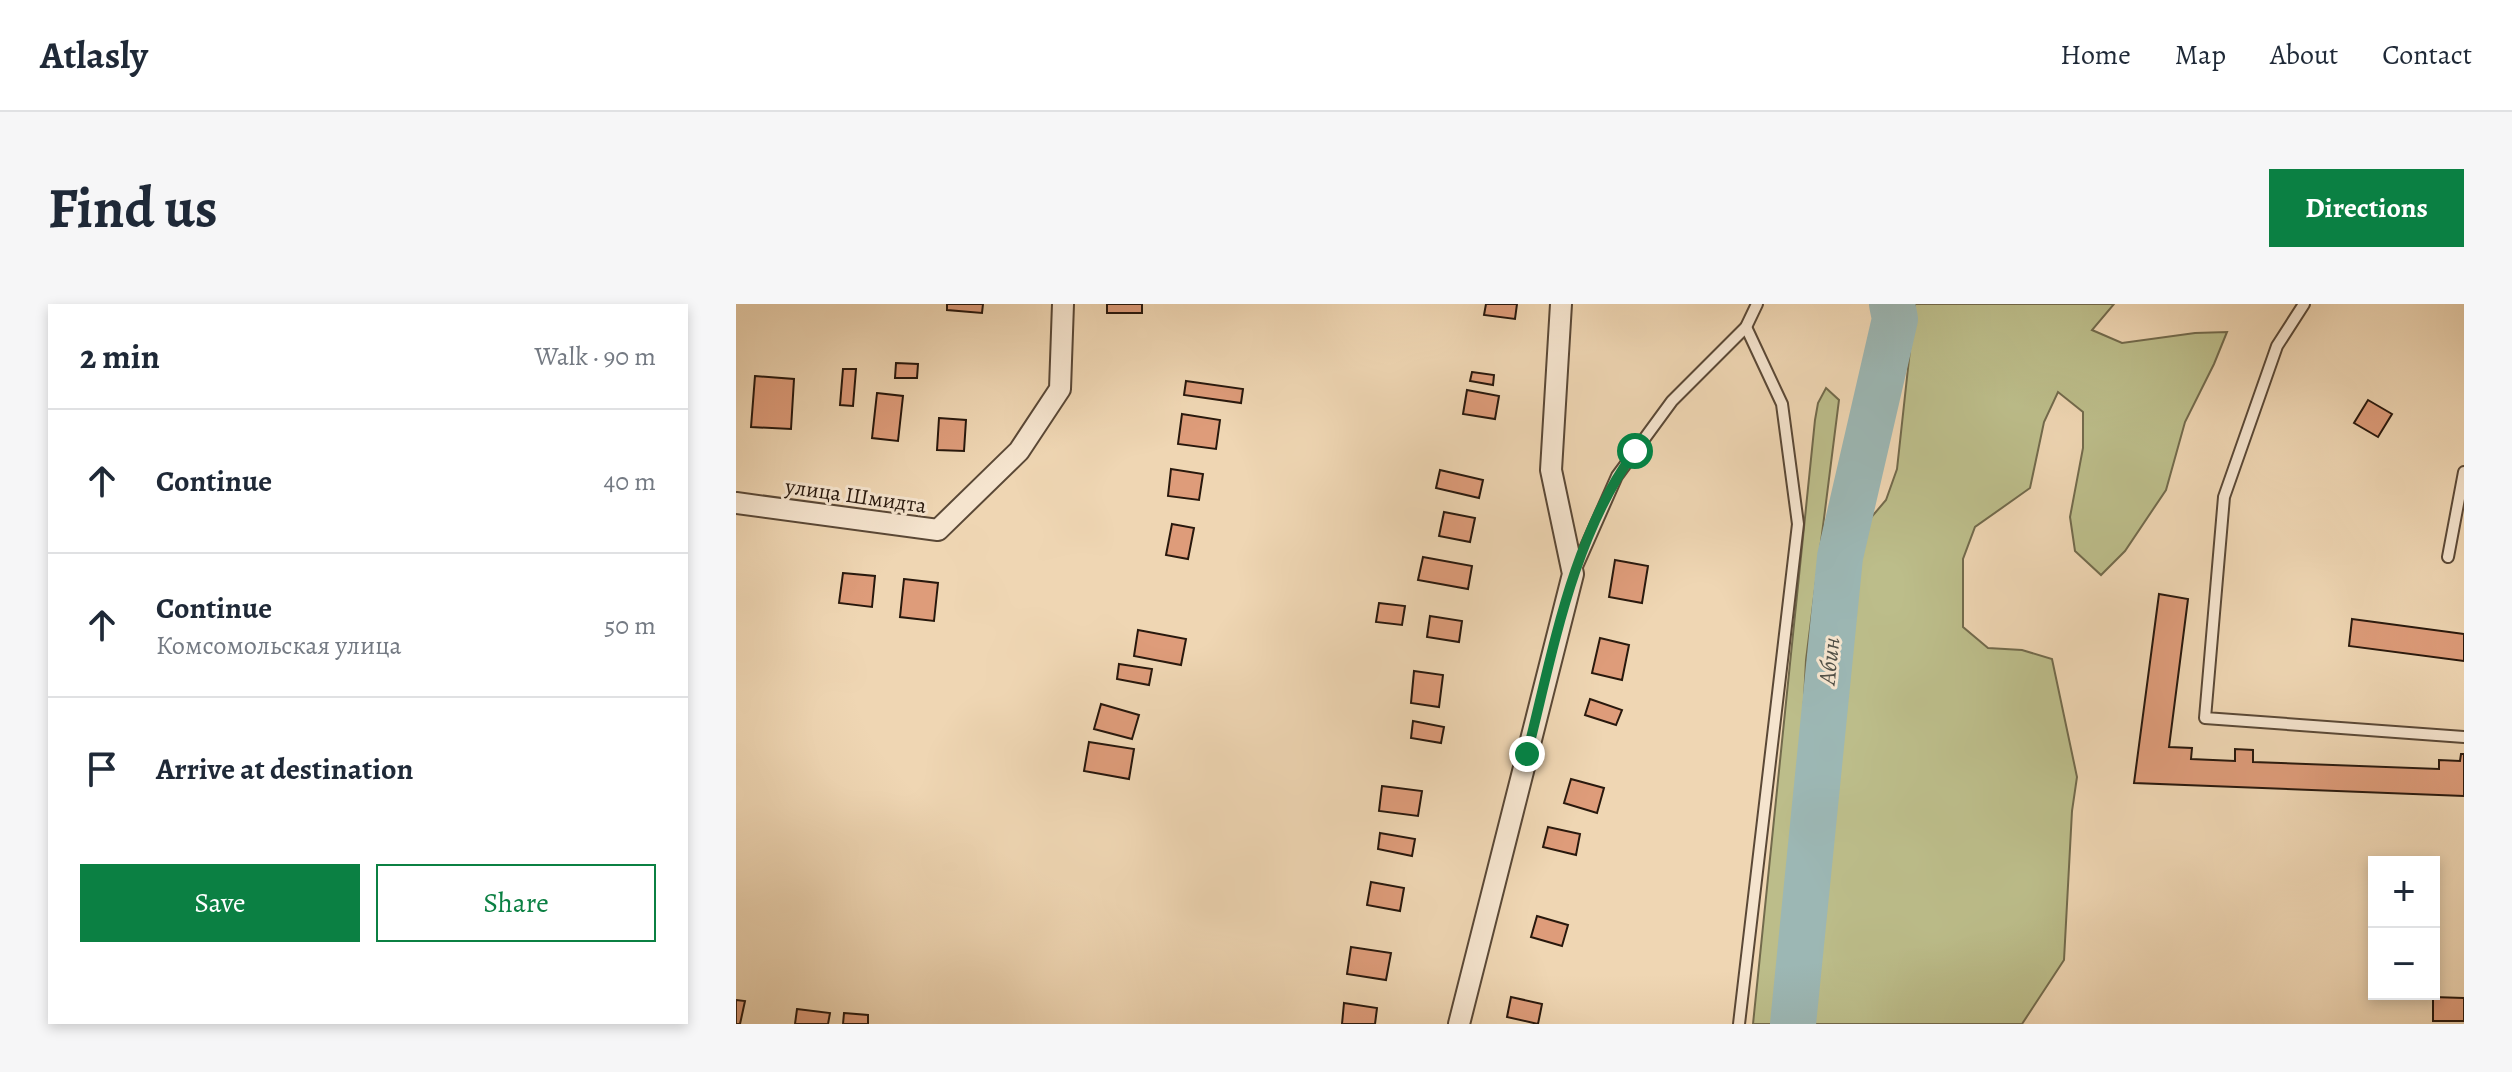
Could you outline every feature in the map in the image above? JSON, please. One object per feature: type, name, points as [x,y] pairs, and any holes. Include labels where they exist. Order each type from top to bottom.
[{"type":"street","name":"улица Шмидта","points":[[736,503],[938,530],[1019,451],[1060,389],[1063,304]]},
{"type":"street","points":[[1459,1024],[1573,574],[1551,470],[1561,304]]},
{"type":"lane","points":[[1573,574],[1617,476],[1672,401],[1746,327],[1757,304]]},
{"type":"lane","points":[[2304,304],[2277,346],[2224,497],[2205,718],[2464,737]]},
{"type":"lane","points":[[1739,1024],[1798,524],[1782,404],[1746,327]]},
{"type":"lane","points":[[2448,557],[2464,472]]},
{"type":"green space","points":[[1915,304],[2114,304],[2092,330],[2122,343],[2227,332],[2185,422],[2166,490],[2125,551],[2101,575],[2075,551],[2070,517],[2083,448],[2083,412],[2058,392],[2044,422],[2030,488],[1975,527],[1963,559],[1963,627],[1988,648],[2022,650],[2052,659],[2077,777],[2072,811],[2064,960],[2022,1024],[1803,1024],[1863,527],[1886,500],[1897,469]]},
{"type":"green space","points":[[1826,388],[1839,400],[1806,660],[1797,841],[1776,1024],[1753,1024],[1815,420],[1818,403]]},
{"type":"building","points":[[947,304],[983,304],[982,313],[947,310]]},
{"type":"building","points":[[1107,304],[1142,304],[1142,313],[1107,313]]},
{"type":"building","points":[[1486,304],[1517,304],[1515,319],[1484,315]]},
{"type":"building","points":[[896,363],[918,364],[917,378],[895,378]]},
{"type":"building","points":[[843,369],[856,369],[853,406],[840,405]]},
{"type":"building","points":[[1472,372],[1494,375],[1493,385],[1470,381]]},
{"type":"building","points":[[755,376],[794,379],[791,429],[751,427]]},
{"type":"building","points":[[1186,381],[1243,389],[1241,403],[1184,395]]},
{"type":"building","points":[[1467,390],[1499,396],[1495,419],[1463,414]]},
{"type":"building","points":[[877,393],[903,396],[898,441],[872,438]]},
{"type":"building","points":[[2368,400],[2392,414],[2378,437],[2354,423]]},
{"type":"building","points":[[1182,414],[1220,420],[1216,449],[1178,444]]},
{"type":"building","points":[[939,418],[966,420],[964,451],[937,450]]},
{"type":"building","points":[[1171,469],[1203,474],[1199,500],[1168,496]]},
{"type":"building","points":[[1440,470],[1483,480],[1479,498],[1436,488]]},
{"type":"building","points":[[1444,512],[1475,518],[1470,542],[1439,536]]},
{"type":"building","points":[[1172,524],[1194,528],[1188,559],[1166,555]]},
{"type":"building","points":[[1423,557],[1472,566],[1468,589],[1418,580]]},
{"type":"building","points":[[1615,560],[1648,566],[1642,603],[1609,597]]},
{"type":"building","points":[[843,573],[875,576],[872,607],[839,603]]},
{"type":"building","points":[[904,579],[938,583],[934,621],[900,617]]},
{"type":"building","points":[[2159,594],[2188,599],[2169,747],[2192,748],[2191,759],[2235,761],[2235,749],[2253,750],[2253,762],[2439,769],[2439,760],[2460,761],[2461,754],[2464,754],[2464,796],[2134,783]]},
{"type":"building","points":[[1379,603],[1405,606],[1402,625],[1376,622]]},
{"type":"building","points":[[1430,616],[1462,621],[1459,642],[1427,637]]},
{"type":"building","points":[[2352,619],[2464,634],[2464,661],[2349,646]]},
{"type":"building","points":[[1138,630],[1186,639],[1181,665],[1134,656]]},
{"type":"building","points":[[1600,638],[1629,645],[1622,680],[1592,673]]},
{"type":"building","points":[[1119,664],[1152,669],[1149,685],[1117,679]]},
{"type":"building","points":[[1414,671],[1443,675],[1439,707],[1411,703]]},
{"type":"building","points":[[1590,699],[1622,710],[1616,725],[1585,715]]},
{"type":"building","points":[[1101,704],[1139,715],[1132,739],[1094,729]]},
{"type":"building","points":[[1413,721],[1444,727],[1441,743],[1411,738]]},
{"type":"building","points":[[1089,742],[1134,749],[1129,779],[1084,771]]},
{"type":"building","points":[[1571,779],[1604,788],[1597,813],[1564,803]]},
{"type":"building","points":[[1382,786],[1422,791],[1418,816],[1379,811]]},
{"type":"building","points":[[1548,827],[1580,834],[1576,855],[1543,847]]},
{"type":"building","points":[[1380,833],[1415,839],[1412,856],[1378,849]]},
{"type":"building","points":[[1371,882],[1404,888],[1400,911],[1367,905]]},
{"type":"building","points":[[1537,916],[1568,925],[1562,946],[1531,937]]},
{"type":"building","points":[[1351,947],[1391,953],[1386,980],[1347,974]]},
{"type":"building","points":[[1511,997],[1542,1004],[1538,1024],[1507,1017]]},
{"type":"building","points":[[2464,998],[2464,1021],[2433,1021],[2433,1000]]},
{"type":"building","points":[[736,1000],[745,1001],[740,1024],[736,1024]]},
{"type":"building","points":[[1344,1003],[1377,1008],[1375,1024],[1342,1024]]},
{"type":"building","points":[[797,1009],[830,1013],[828,1024],[795,1024]]},
{"type":"building","points":[[844,1013],[868,1015],[868,1024],[843,1024]]},
{"type":"waterway","name":"Абин","points":[[1793,1024],[1840,557],[1895,319],[1892,304]]},
{"type":"route","points":[[1527,754],[1573,574],[1617,476],[1635,451]]}]
